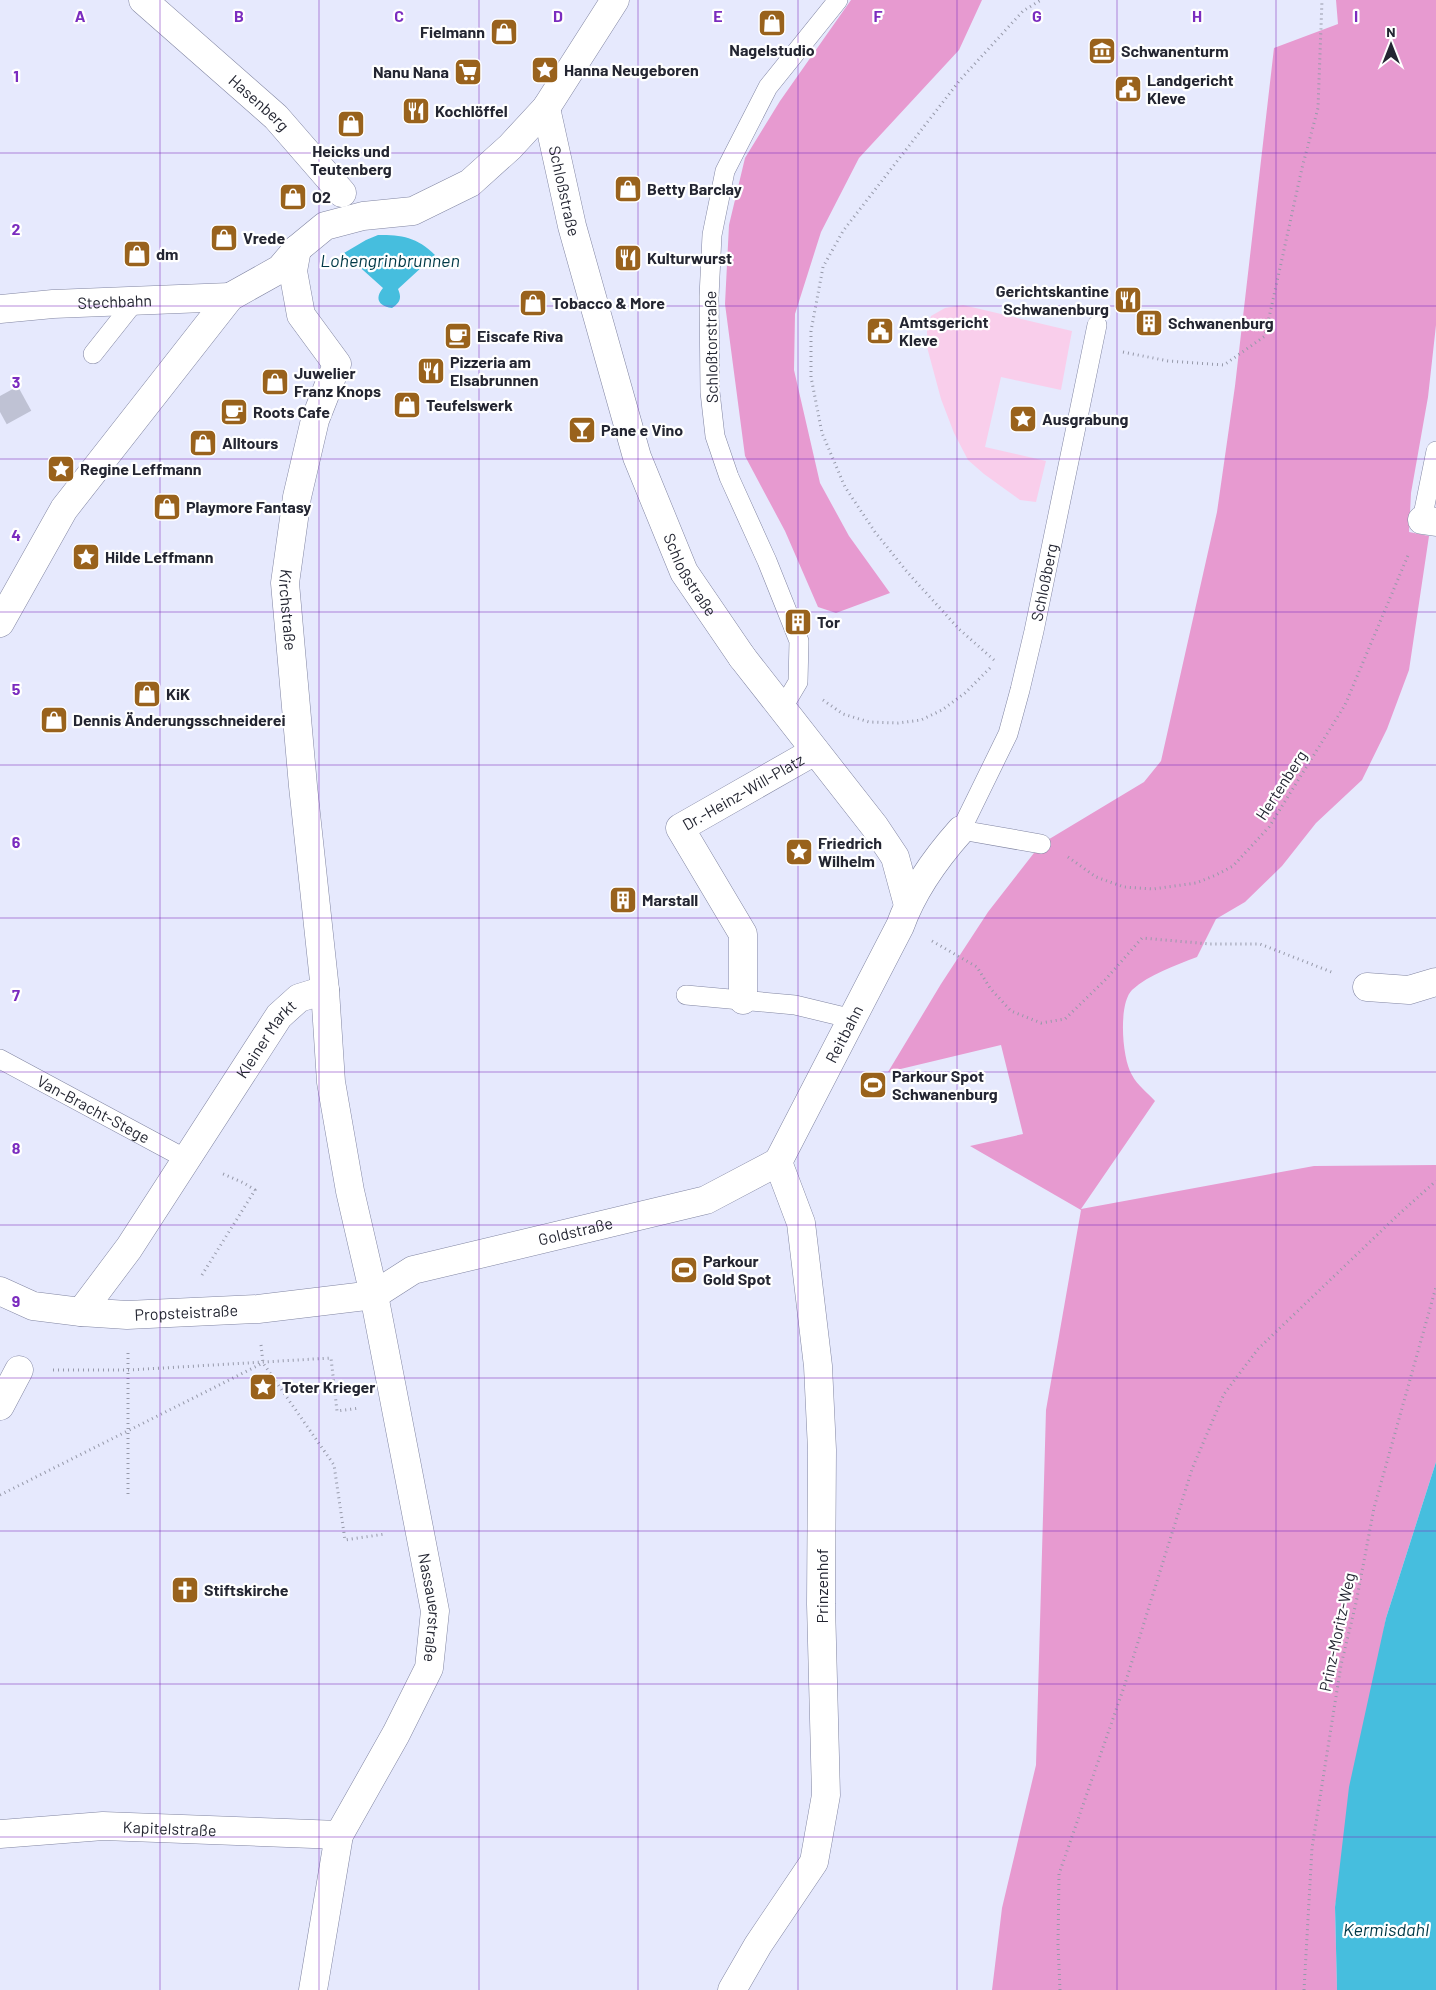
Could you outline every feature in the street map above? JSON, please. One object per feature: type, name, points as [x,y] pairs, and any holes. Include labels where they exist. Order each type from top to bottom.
[{"type":"street","name":"Hasenberg","points":[[143,0],[276,117],[363,216]]},
{"type":"street","points":[[0,623],[64,508],[230,297],[280,269],[297,249],[325,226],[363,216],[413,211],[470,183],[510,146],[546,108],[615,0]]},
{"type":"street","name":"Schloßstraße","points":[[546,108],[572,226],[637,457],[684,572],[742,657],[875,827],[895,857],[904,915]]},
{"type":"street","name":"Kirchstraße","points":[[297,249],[293,271],[301,315],[337,364],[315,420],[299,487],[284,583],[303,786],[326,990]]},
{"type":"street","name":"Stechbahn","points":[[0,310],[53,304],[230,297]]},
{"type":"street","name":"Dr.-Heinz-Will-Platz","points":[[743,1000],[743,934],[680,828],[816,751]]},
{"type":"street","points":[[904,915],[943,850],[961,830]]},
{"type":"street","name":"Reitbahn","points":[[778,1162],[904,915]]},
{"type":"street","points":[[1367,987],[1409,990],[1436,982]]},
{"type":"street","name":"Kleiner Markt","points":[[81,1312],[129,1248],[188,1160],[279,1016],[299,998],[326,990],[331,1082],[350,1191],[374,1295]]},
{"type":"street","name":"Goldstraße","points":[[374,1295],[413,1270],[706,1200],[778,1162]]},
{"type":"street","name":"Prinzenhof","points":[[732,1990],[758,1945],[814,1862],[826,1795],[821,1604],[822,1450],[818,1366],[801,1223],[778,1162]]},
{"type":"street","name":"Propsteistraße","points":[[0,1291],[33,1306],[127,1315],[258,1309],[374,1295]]},
{"type":"street","name":"Nassauerstraße","points":[[313,1990],[339,1835],[396,1734],[429,1668],[435,1611],[374,1295]]},
{"type":"street","points":[[0,1406],[19,1370]]},
{"type":"street","name":"Kapitelstraße","points":[[0,1834],[103,1826],[339,1835]]},
{"type":"lane","name":"Schloßtorstraße","points":[[782,709],[798,682],[799,640],[767,561],[729,477],[715,436],[710,392],[712,235],[725,171],[768,88],[838,0]]},
{"type":"lane","points":[[93,354],[135,301]]},
{"type":"lane","name":"Schloßberg","points":[[961,830],[1008,734],[1034,631],[1097,325]]},
{"type":"lane","points":[[1429,521],[1436,451]]},
{"type":"lane","points":[[961,830],[1041,844]]},
{"type":"lane","points":[[686,995],[795,1005],[853,1018]]},
{"type":"lane","name":"Van-Bracht-Stege","points":[[0,1059],[188,1160]]},
{"type":"path","points":[[798,682],[843,714],[869,722],[898,723],[921,720],[942,710],[965,693],[996,662],[958,629],[908,573],[875,532],[845,487],[822,434],[811,376],[811,331],[823,267],[843,231],[960,80],[1023,11],[1041,0]]},
{"type":"path","points":[[1093,346],[1168,361],[1224,365],[1264,336],[1302,168],[1318,108],[1322,0]]},
{"type":"path","name":"Hertenberg","points":[[1041,844],[1065,855],[1096,877],[1124,886],[1153,889],[1196,883],[1233,866],[1269,827],[1345,705],[1429,521]]},
{"type":"path","points":[[904,915],[937,943],[977,967],[990,988],[1011,1011],[1041,1023],[1066,1018],[1105,980],[1142,938],[1210,944],[1260,944],[1367,987]]},
{"type":"path","points":[[182,1312],[190,1294],[255,1190],[244,1182],[188,1160]]},
{"type":"path","points":[[1060,1990],[1058,1874],[1124,1687],[1192,1469],[1224,1394],[1258,1349],[1399,1214],[1436,1182]]},
{"type":"path","name":"Prinz-Moritz-Weg","points":[[1304,1990],[1312,1848],[1341,1665],[1356,1603],[1374,1508],[1436,1287]]},
{"type":"path","points":[[19,1370],[129,1370],[331,1358],[337,1411]]},
{"type":"path","points":[[0,1494],[263,1363]]},
{"type":"path","points":[[263,1363],[334,1465],[345,1540]]},
{"type":"path","points":[[128,1494],[129,1370]]},
{"type":"shaded area","points":[[851,0],[982,0],[959,50],[859,158],[821,232],[795,314],[794,370],[820,483],[849,536],[890,593],[836,613],[818,607],[785,531],[745,456],[725,304],[729,225],[745,158],[780,101]]},
{"type":"shaded area","points":[[1336,0],[1436,0],[1436,325],[1428,397],[1411,493],[1409,532],[1429,536],[1409,670],[1387,729],[1362,780],[1316,823],[1282,866],[1245,902],[1216,919],[1197,957],[1147,979],[1132,990],[1128,997],[1123,1019],[1126,1057],[1134,1079],[1155,1101],[1081,1209],[1314,1166],[1436,1165],[1436,1462],[1386,1618],[1335,1907],[1337,1990],[992,1990],[1002,1908],[1036,1765],[1046,1410],[1081,1210],[970,1146],[1023,1134],[1001,1045],[888,1072],[941,984],[988,912],[1041,844],[1144,782],[1161,761],[1217,512],[1235,386],[1274,48],[1338,24]]},
{"type":"shaded area","points":[[963,305],[1072,331],[1061,390],[1001,377],[985,447],[1046,461],[1036,502],[1020,500],[968,460],[954,433],[941,399],[927,347],[927,328],[931,316],[945,308]]},
{"type":"water","name":"Lohengrinbrunnen","points":[[378,235],[409,238],[422,244],[435,255],[398,289],[399,300],[392,308],[384,306],[378,299],[383,288],[344,253]]},
{"type":"water","name":"Kermisdahl","points":[[1436,1462],[1436,1990],[1337,1990],[1335,1907],[1349,1787],[1386,1618]]},
{"type":"tunnel","points":[[0,412],[31,395]]},
{"type":"place","name":"Nagelstudio","points":[[772,23]]},
{"type":"place","name":"Fielmann","points":[[504,32]]},
{"type":"place","name":"Schwanenturm","points":[[1102,51]]},
{"type":"place","name":"Hanna Neugeboren","points":[[545,70]]},
{"type":"place","name":"Nanu Nana","points":[[468,72]]},
{"type":"place","name":"Landgericht Kleve","points":[[1128,89]]},
{"type":"place","name":"Kochlöffel","points":[[416,111]]},
{"type":"place","name":"Heicks und Teutenberg","points":[[351,124]]},
{"type":"place","name":"Betty Barclay","points":[[628,189]]},
{"type":"place","name":"O2","points":[[293,197]]},
{"type":"place","name":"Vrede","points":[[224,238]]},
{"type":"place","name":"dm","points":[[137,254]]},
{"type":"place","name":"Kulturwurst","points":[[628,258]]},
{"type":"place","name":"Gerichtskantine Schwanenburg","points":[[1128,300]]},
{"type":"place","name":"Tobacco & More","points":[[533,303]]},
{"type":"place","name":"Schwanenburg","points":[[1149,323]]},
{"type":"place","name":"Amtsgericht Kleve","points":[[880,331]]},
{"type":"place","name":"Eiscafe Riva","points":[[458,336]]},
{"type":"place","name":"Pizzeria am Elsabrunnen","points":[[431,371]]},
{"type":"place","name":"Juwelier Franz Knops","points":[[275,382]]},
{"type":"place","name":"Teufelswerk","points":[[407,405]]},
{"type":"place","name":"Roots Cafe","points":[[234,412]]},
{"type":"place","name":"Ausgrabung","points":[[1023,419]]},
{"type":"place","name":"Pane e Vino","points":[[582,430]]},
{"type":"place","name":"Alltours","points":[[203,443]]},
{"type":"place","name":"Regine Leffmann","points":[[61,469]]},
{"type":"place","name":"Playmore Fantasy","points":[[167,507]]},
{"type":"place","name":"Hilde Leffmann","points":[[86,557]]},
{"type":"place","name":"Tor","points":[[798,622]]},
{"type":"place","name":"KiK","points":[[147,694]]},
{"type":"place","name":"Dennis Änderungsschneiderei","points":[[54,720]]},
{"type":"place","name":"Friedrich Wilhelm","points":[[799,852]]},
{"type":"place","name":"Marstall","points":[[623,900]]},
{"type":"place","name":"Parkour Spot Schwanenburg","points":[[873,1085]]},
{"type":"place","name":"Parkour Gold Spot","points":[[684,1270]]},
{"type":"place","name":"Toter Krieger","points":[[263,1387]]},
{"type":"place","name":"Stiftskirche","points":[[185,1590]]}]
